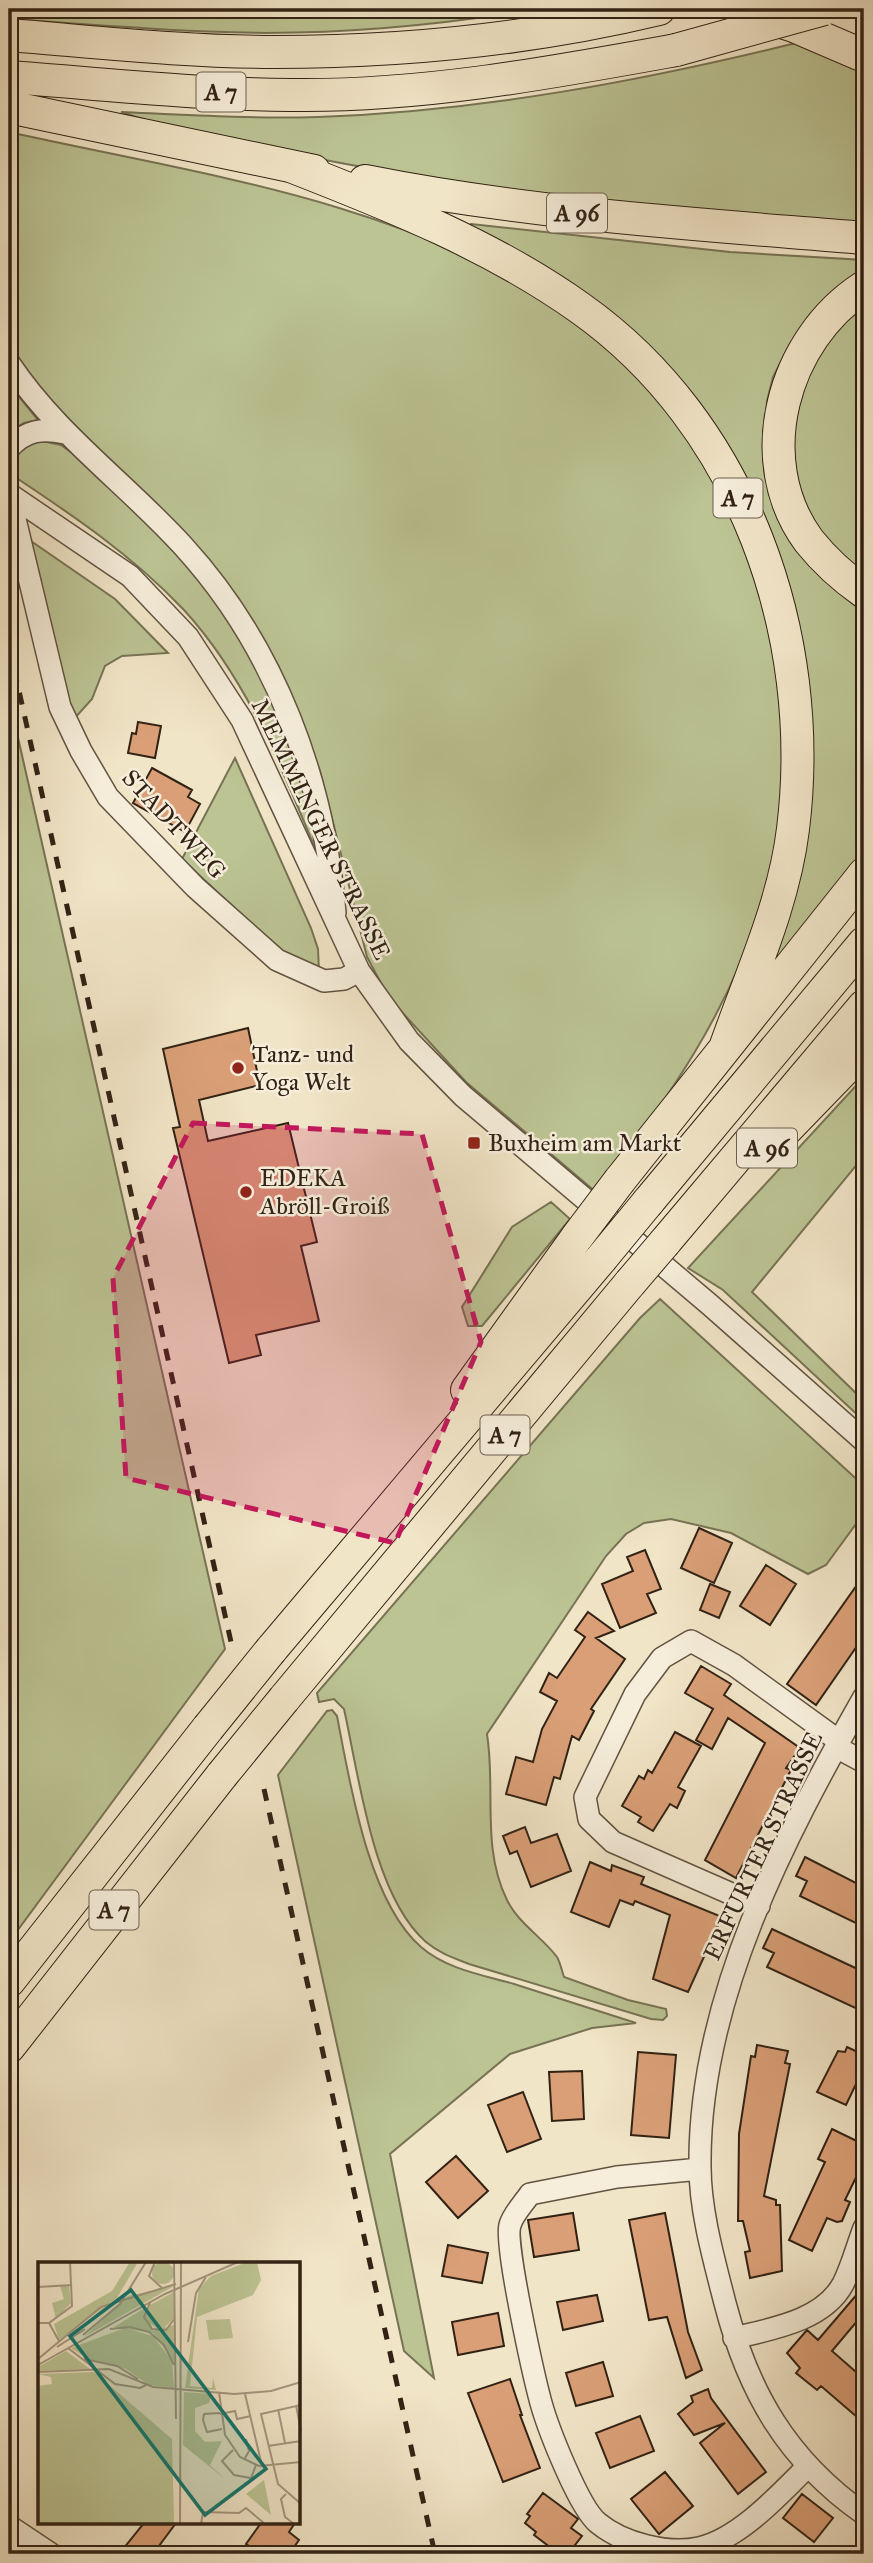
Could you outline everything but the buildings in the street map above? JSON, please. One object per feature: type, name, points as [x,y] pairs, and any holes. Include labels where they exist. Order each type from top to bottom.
[{"type":"highway","points":[[742,9],[794,26],[864,55]]},
{"type":"highway","name":"A 7","points":[[9,77],[292,96],[433,88],[556,72],[676,50],[824,9]]},
{"type":"highway","points":[[9,36],[210,50],[348,51],[519,37],[646,12]]},
{"type":"highway","name":"A 96","points":[[9,107],[293,167],[484,202],[599,216],[864,238]]},
{"type":"highway","name":"A 7","points":[[293,167],[416,217],[491,253],[582,309],[648,367],[684,410],[747,514],[775,586],[787,636],[795,683],[799,740],[793,830],[785,872],[725,1048]]},
{"type":"highway","points":[[864,287],[843,301],[824,322],[794,367],[785,393],[779,452],[781,476],[808,539],[846,579],[864,592]]},
{"type":"highway","name":"A 7","points":[[393,1502],[489,1357],[577,1237],[864,874]]},
{"type":"highway","name":"A 7","points":[[9,1981],[271,1650],[864,943]]},
{"type":"highway","name":"A 7","points":[[9,2047],[284,1699],[864,1006]]},
{"type":"highway","name":"A 96","points":[[665,1242],[801,1118],[864,1049]]},
{"type":"street","points":[[9,363],[33,398],[65,433],[163,525],[208,575],[283,697],[324,825],[337,929]]},
{"type":"street","points":[[9,448],[29,432],[50,429],[65,433]]},
{"type":"street","name":"MEMMINGER STRASSE","points":[[9,494],[130,576],[188,637],[242,720],[337,929],[359,971],[392,1021],[463,1096],[709,1304],[864,1441]]},
{"type":"street","name":"STADTWEG","points":[[9,494],[60,707],[86,761],[108,797],[187,879],[277,960],[324,981],[344,979],[359,971]]},
{"type":"street","points":[[759,1906],[613,1842],[589,1819],[585,1797],[635,1694],[662,1658],[691,1641],[734,1665],[864,1762]]},
{"type":"street","name":"ERFURTER STRASSE","points":[[864,1697],[837,1744],[759,1906],[717,2021],[703,2100],[700,2169],[719,2278],[734,2338],[757,2397],[808,2466],[836,2494],[864,2514]]},
{"type":"street","points":[[700,2169],[617,2177],[530,2194],[509,2225],[512,2263],[542,2404],[571,2480],[596,2522],[629,2540],[670,2551],[700,2548],[752,2521],[808,2466]]},
{"type":"street","points":[[734,2338],[796,2321],[827,2301],[842,2286],[864,2228]]},
{"type":"street","points":[[9,2526],[51,2554]]},
{"type":"highlighted area","points":[[193,1123],[422,1134],[481,1342],[395,1543],[126,1478],[113,1278]]},
{"type":"green space","points":[[9,9],[537,9],[402,27],[266,33],[170,30],[10,19]]},
{"type":"green space","points":[[800,42],[864,71],[864,224],[502,189],[358,166],[224,139],[121,112],[318,117],[440,108],[621,81]]},
{"type":"green space","points":[[9,132],[290,194],[359,214],[427,239],[492,268],[559,307],[644,385],[690,443],[729,506],[760,581],[785,715],[785,781],[775,856],[751,939],[715,1016],[672,1088],[597,1193],[466,1082],[389,998],[367,957],[320,771],[289,691],[138,490],[33,383],[9,347]]},
{"type":"green space","points":[[471,224],[730,252],[864,260],[864,271],[837,289],[790,344],[773,377],[767,401],[765,437],[853,601],[864,608],[864,859],[766,979],[810,763],[726,451],[471,231]]},
{"type":"green space","points":[[864,302],[864,578],[832,549],[814,523],[802,495],[795,466],[793,437],[796,408],[804,380],[817,352],[835,326]]},
{"type":"green space","points":[[9,384],[38,420],[24,423],[9,432]]},
{"type":"green space","points":[[37,440],[61,445],[75,455],[163,537],[222,609],[264,681],[294,750],[326,875],[249,702],[208,639],[164,590],[122,553],[9,473],[18,453]]},
{"type":"green space","points":[[28,539],[115,599],[168,653],[122,656],[105,666],[92,699],[74,719]]},
{"type":"green space","points":[[9,698],[225,1649],[9,1942]]},
{"type":"green space","points":[[235,758],[311,928],[318,949],[319,971],[288,958],[182,859]]},
{"type":"green space","points":[[864,1077],[864,1156],[752,1292],[864,1401],[864,1421],[723,1290],[688,1268]]},
{"type":"green space","points":[[551,1202],[570,1219],[482,1326],[468,1326],[462,1307],[512,1227]]},
{"type":"green space","points":[[660,1299],[864,1486],[864,1513],[826,1565],[808,1574],[731,1533],[671,1519],[644,1523],[626,1534],[606,1556],[487,1734],[494,1860],[507,1900],[524,1923],[557,1957],[564,1977],[628,2000],[666,2009],[667,2016],[663,2020],[651,2019],[469,1964],[426,1942],[408,1922],[393,1896],[381,1866],[363,1800],[344,1709],[334,1699],[319,1702],[317,1693],[640,1318]]},
{"type":"green space","points":[[332,1710],[337,1716],[355,1806],[375,1871],[387,1901],[403,1927],[421,1947],[442,1961],[465,1970],[636,2023],[592,2028],[510,2054],[390,2154],[434,2378],[404,2351],[278,1775],[327,1711]]},
{"type":"railway","points":[[9,646],[233,1651]]},
{"type":"railway","points":[[264,1789],[435,2554]]},
{"type":"place","name":"Tanz- und Yoga Welt","points":[[238,1068]]},
{"type":"place","name":"Buxheim am Markt","points":[[474,1143]]},
{"type":"place","name":"EDEKA Abröll-Groiß","points":[[246,1192]]}]
